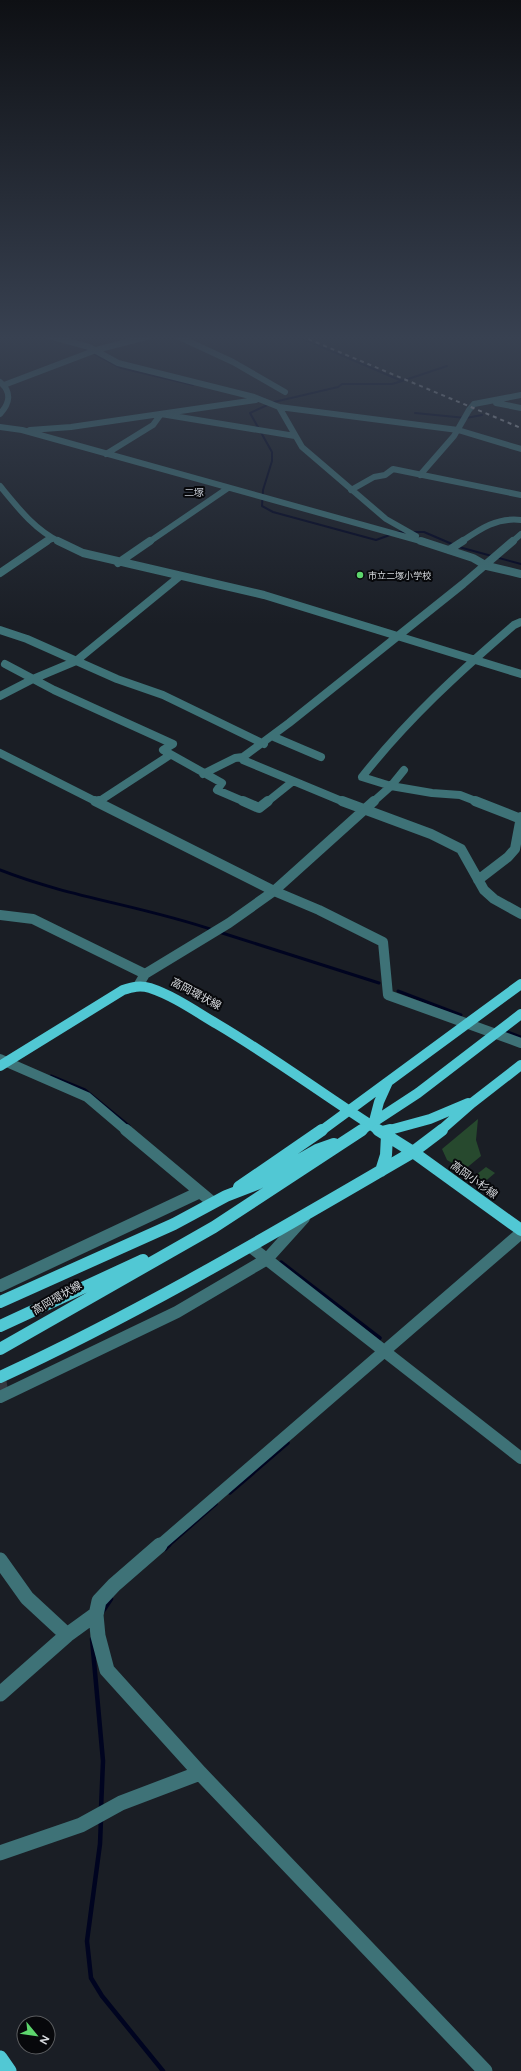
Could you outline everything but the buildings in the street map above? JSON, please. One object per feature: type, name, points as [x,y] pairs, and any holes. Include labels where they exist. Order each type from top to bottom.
[{"type":"main road","points":[[226,1196],[350,1111],[389,1080],[521,984]]},
{"type":"main road","points":[[2,1063],[123,990],[138,986]]},
{"type":"main road","name":"高岡環状線","points":[[138,986],[149,988],[177,1000],[262,1051],[413,1152]]},
{"type":"main road","name":"高岡環状線","points":[[0,1349],[214,1227],[418,1093],[521,1014]]},
{"type":"main road","points":[[0,1377],[42,1359],[154,1302],[413,1152],[429,1141],[479,1098],[521,1065]]},
{"type":"main road","points":[[381,1171],[386,1155],[380,1131],[379,1102],[389,1080]]},
{"type":"main road","points":[[0,1302],[174,1224],[212,1202],[257,1184],[316,1150],[380,1131],[430,1119],[479,1098]]},
{"type":"main road","name":"高岡小杉線","points":[[413,1152],[521,1230]]},
{"type":"main road","name":"高岡環状線","points":[[0,1326],[214,1227]]},
{"type":"main road","points":[[0,2058],[9,2071]]},
{"type":"street","points":[[31,433],[432,544],[487,566],[521,574]]},
{"type":"street","points":[[106,454],[141,433]]},
{"type":"street","points":[[274,433],[294,436]]},
{"type":"street","points":[[292,433],[307,453],[386,519],[432,544]]},
{"type":"street","points":[[420,475],[456,433]]},
{"type":"street","points":[[467,433],[521,448]]},
{"type":"street","points":[[351,490],[374,477],[385,475],[393,469],[521,495]]},
{"type":"street","points":[[0,486],[21,512],[52,539],[83,553],[264,595],[474,658],[521,674]]},
{"type":"street","points":[[118,562],[228,488]]},
{"type":"street","points":[[449,550],[487,524],[514,518],[521,520]]},
{"type":"street","points":[[203,774],[235,758],[243,757],[274,737],[398,635],[487,566],[520,536]]},
{"type":"street","points":[[0,573],[42,543],[52,539]]},
{"type":"street","points":[[0,696],[33,679],[76,661],[180,576]]},
{"type":"street","points":[[478,880],[508,858],[515,849],[521,818],[460,795],[432,793],[391,786],[362,777],[385,747],[426,703],[474,658],[514,625],[521,622]]},
{"type":"street","points":[[0,630],[27,639],[117,679],[163,695],[264,744]]},
{"type":"street","points":[[5,664],[33,679],[173,744],[163,750],[203,774],[222,783],[217,790],[259,808],[292,782]]},
{"type":"street","points":[[274,737],[321,757]]},
{"type":"street","points":[[0,753],[274,891],[319,910],[383,942],[388,995],[521,1043]]},
{"type":"street","points":[[98,802],[170,754]]},
{"type":"street","points":[[243,757],[243,760],[292,782],[363,810],[431,834],[461,849],[484,890],[494,899],[521,914]]},
{"type":"street","points":[[138,986],[145,974],[229,923],[274,891],[391,786],[404,770]]},
{"type":"street","points":[[0,915],[33,919],[145,974]]},
{"type":"street","points":[[2,1063],[87,1097],[212,1202]]},
{"type":"street","points":[[0,1286],[200,1192]]},
{"type":"street","points":[[0,1397],[177,1312],[267,1259],[308,1212]]},
{"type":"street","points":[[484,2071],[200,1773],[107,1670],[102,1661],[96,1615],[99,1601],[114,1585],[521,1233]]},
{"type":"street","points":[[251,1246],[368,1338],[382,1352],[521,1458]]},
{"type":"street","points":[[0,1560],[27,1598],[67,1635]]},
{"type":"street","points":[[0,1694],[67,1635],[96,1615]]},
{"type":"street","points":[[0,1853],[41,1840],[80,1825],[121,1803],[200,1773]]},
{"type":"green space","points":[[478,1119],[476,1140],[481,1156],[464,1170],[447,1160],[442,1149]]},
{"type":"green space","points":[[486,1167],[495,1173],[482,1184],[472,1178]]},
{"type":"waterway","points":[[261,433],[272,452],[272,461],[263,490],[262,506],[273,512],[376,540],[398,532],[424,532],[459,547],[521,564]]},
{"type":"waterway","points":[[0,870],[79,895],[160,914],[213,930]]},
{"type":"waterway","points":[[219,932],[379,983]]},
{"type":"waterway","points":[[398,991],[461,1015]]},
{"type":"waterway","points":[[502,1030],[521,1037]]},
{"type":"waterway","points":[[51,1076],[85,1090],[129,1126]]},
{"type":"waterway","points":[[281,1262],[380,1338],[376,1342]]},
{"type":"waterway","points":[[230,1493],[288,1443]]},
{"type":"waterway","points":[[168,1546],[216,1504]]},
{"type":"waterway","points":[[165,1549],[168,1546]]},
{"type":"waterway","points":[[103,1611],[111,1599]]},
{"type":"waterway","points":[[92,1639],[103,1761],[101,1809]]},
{"type":"waterway","points":[[101,1819],[100,1844],[87,1941],[91,1978],[102,1996],[163,2071]]},
{"type":"tunnel","points":[[0,1379],[3,1396]]},
{"type":"place","name":"市立二塚小学校","points":[[360,575]]},
{"type":"district","name":"二塚","points":[[194,492]]}]
